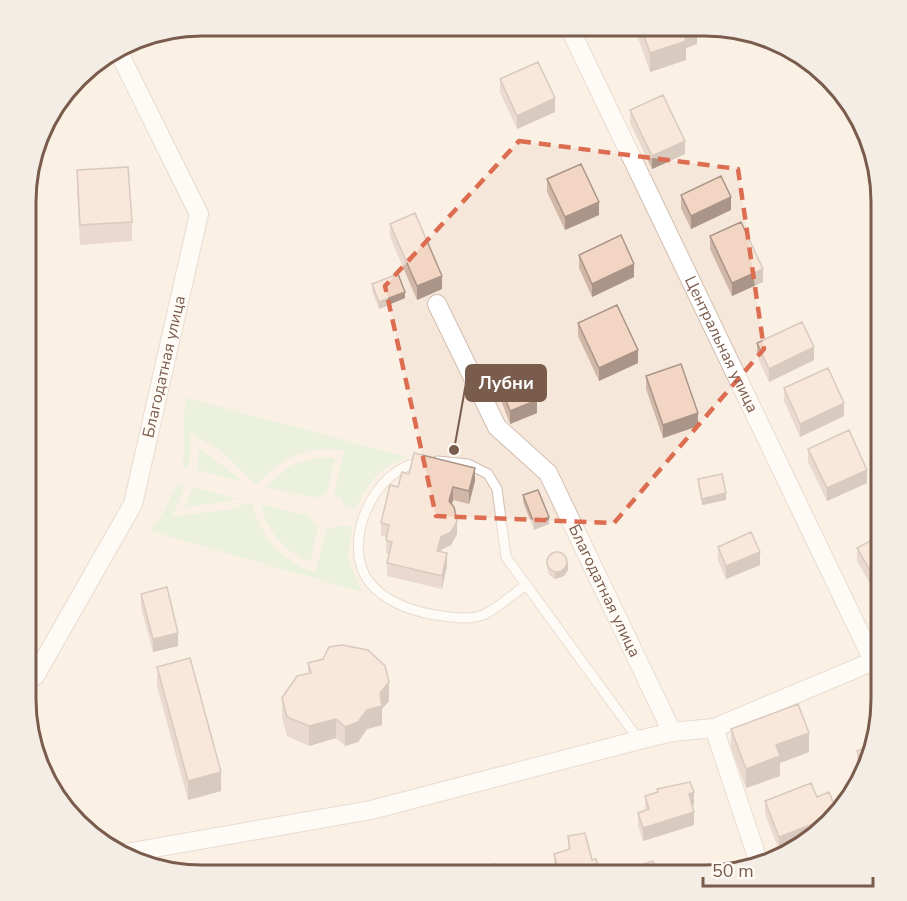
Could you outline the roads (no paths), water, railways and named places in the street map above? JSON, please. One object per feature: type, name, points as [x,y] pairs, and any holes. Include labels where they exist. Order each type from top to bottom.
[{"type":"street","name":"Центральная улица","points":[[573,36],[871,652]]},
{"type":"street","name":"Благодатная улица","points":[[36,669],[133,504],[199,214],[121,57]]},
{"type":"street","name":"Благодатная улица","points":[[437,304],[497,427],[548,473],[672,732]]},
{"type":"street","points":[[136,851],[371,810],[672,732],[714,728],[871,669]]},
{"type":"street","points":[[714,728],[757,856]]},
{"type":"lane","points":[[526,585],[483,615],[459,618],[401,606],[369,582],[362,565],[359,545],[369,500],[391,473],[415,462],[468,464],[488,474],[497,489],[506,557],[639,740]]},
{"type":"place","name":"Лубни","points":[[454,450]]}]
